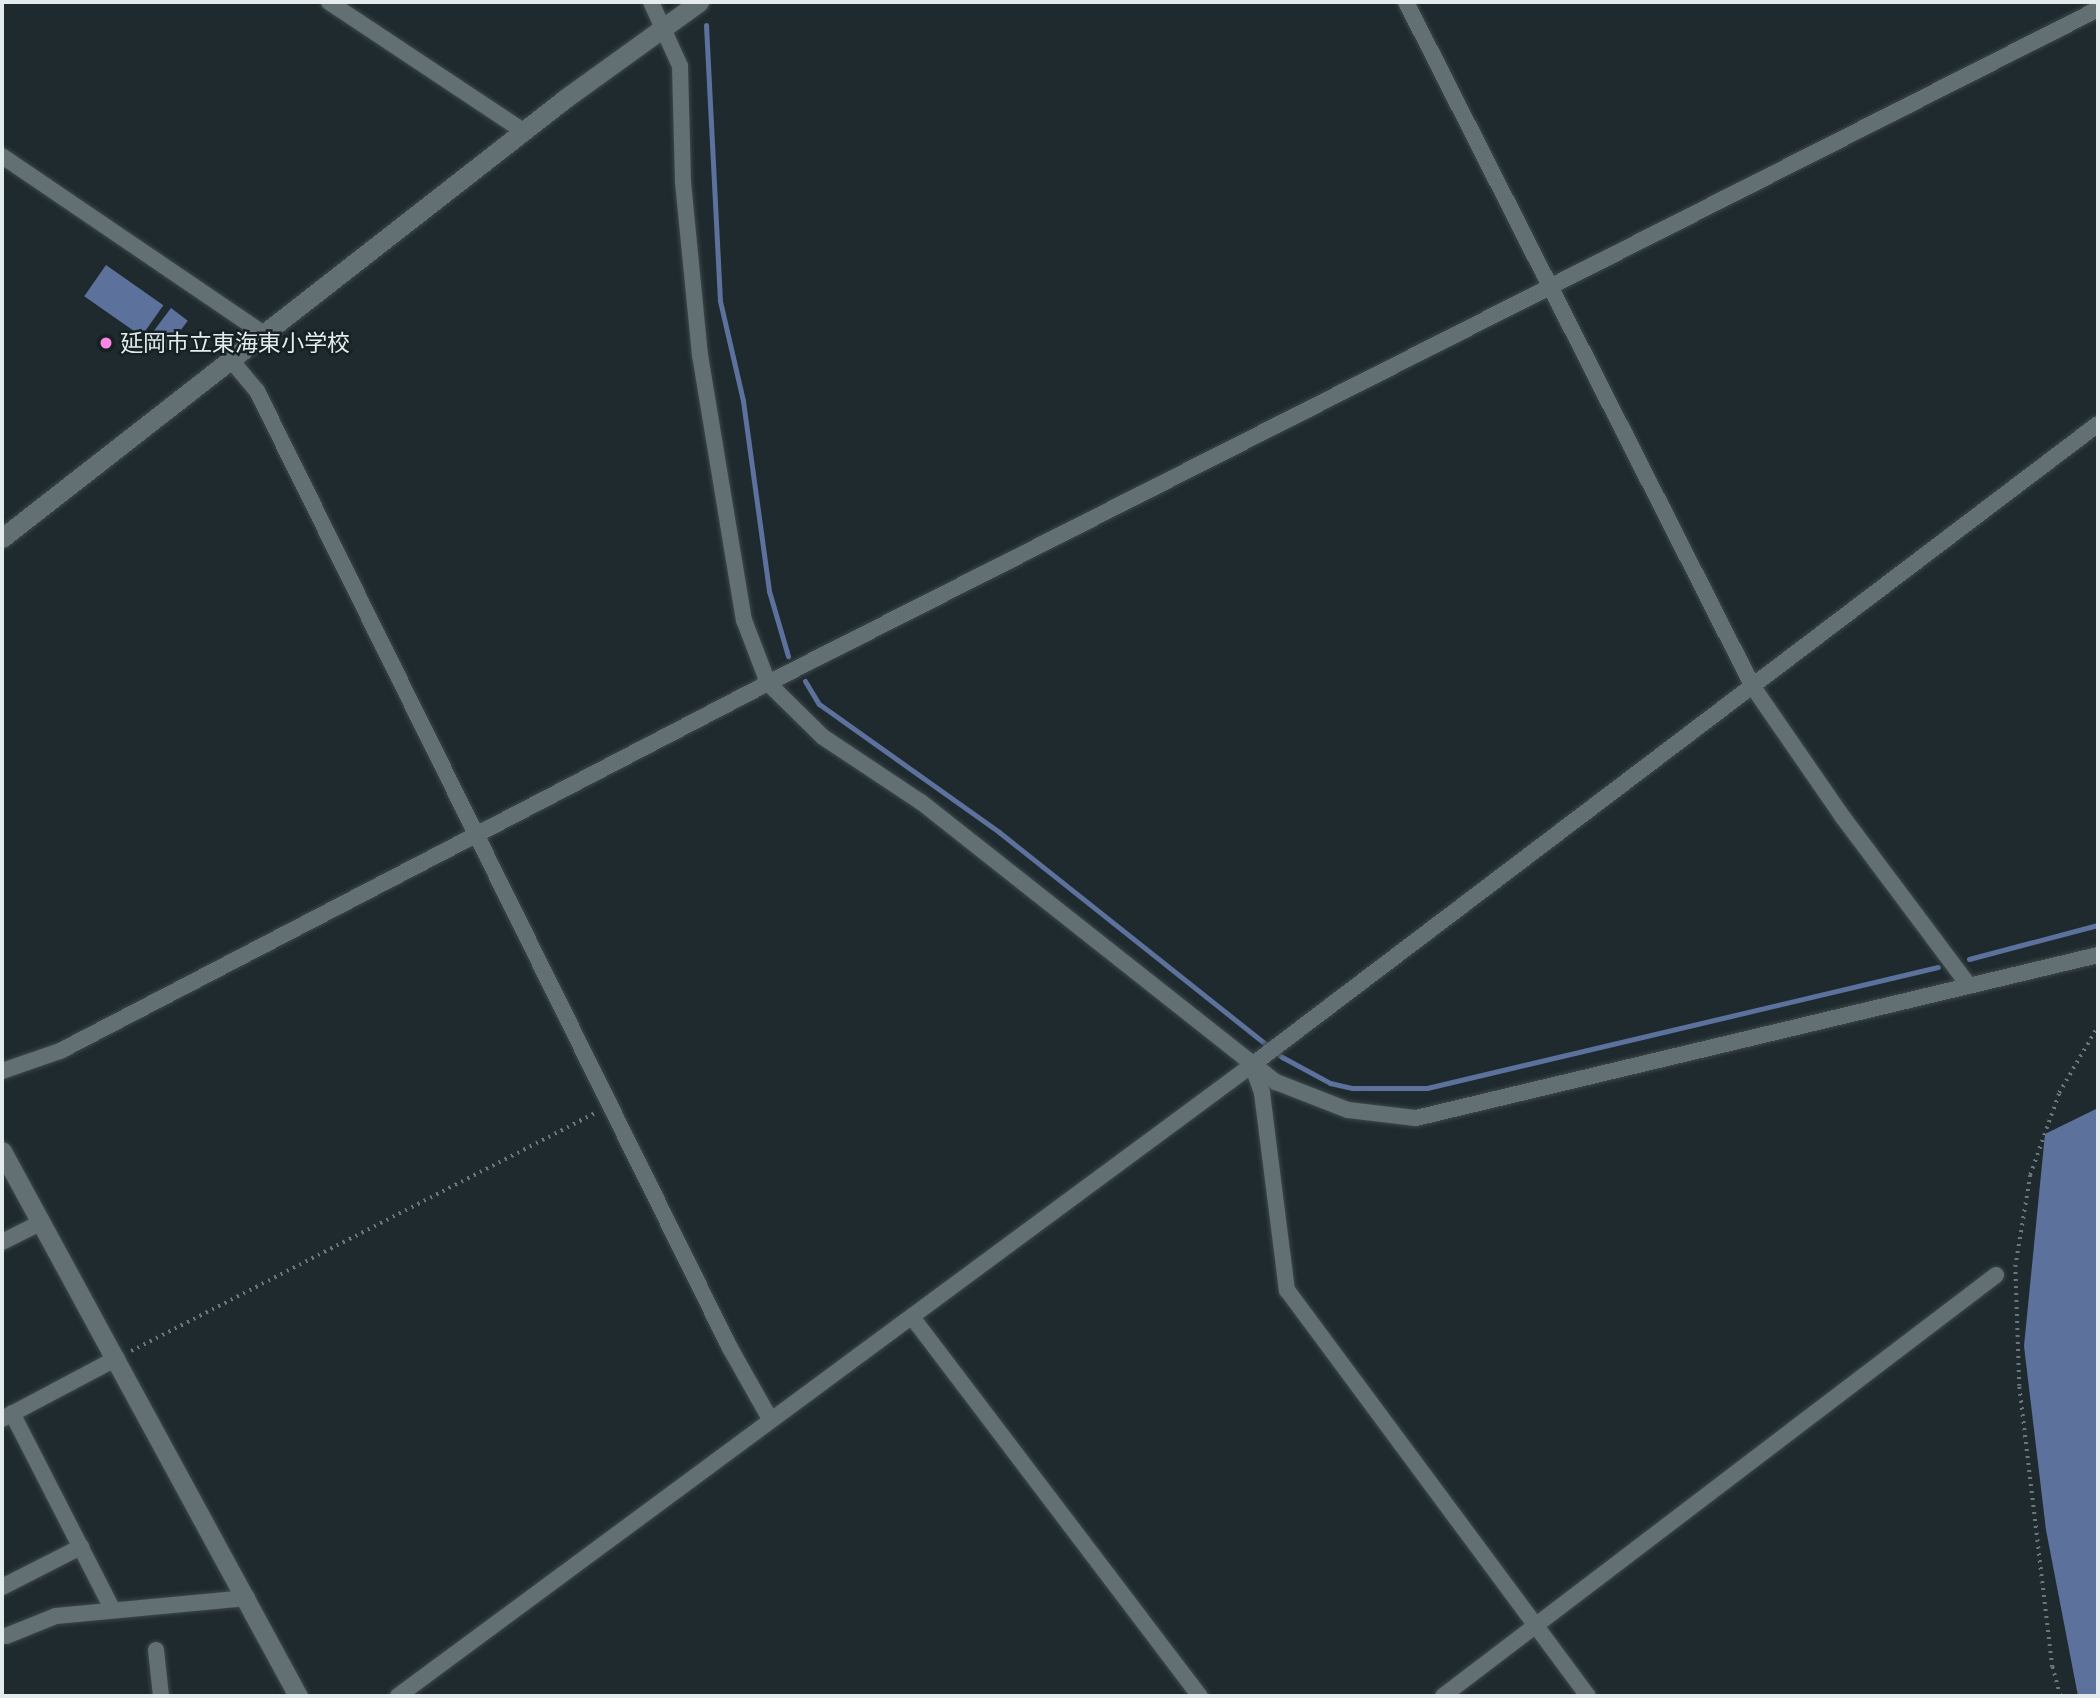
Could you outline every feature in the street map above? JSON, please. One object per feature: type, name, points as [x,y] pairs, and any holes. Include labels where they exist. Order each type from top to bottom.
[{"type":"street","points":[[329,2],[525,132]]},
{"type":"street","points":[[650,2],[680,66],[683,182],[700,355],[744,620],[768,683],[823,737],[921,802],[1276,1082],[1348,1110],[1416,1118],[2098,955]]},
{"type":"street","points":[[2,538],[661,27],[699,2]]},
{"type":"street","points":[[1406,2],[1552,285],[1753,687],[1842,816],[1969,986]]},
{"type":"street","points":[[2,1071],[60,1051],[768,683],[2098,9]]},
{"type":"street","points":[[2,156],[264,334]]},
{"type":"street","points":[[231,360],[257,391],[730,1348],[770,1419]]},
{"type":"street","points":[[398,1696],[1252,1065],[2098,425]]},
{"type":"street","points":[[1252,1065],[1262,1093],[1287,1290],[1532,1627],[1588,1696]]},
{"type":"street","points":[[2,1151],[117,1358],[298,1696]]},
{"type":"street","points":[[2,1242],[42,1222]]},
{"type":"street","points":[[1443,1696],[1996,1275]]},
{"type":"street","points":[[912,1317],[1200,1696]]},
{"type":"street","points":[[113,1609],[7,1416],[117,1358]]},
{"type":"street","points":[[2,1587],[81,1548]]},
{"type":"street","points":[[5,1636],[56,1616],[247,1598]]},
{"type":"street","points":[[156,1650],[161,1696]]},
{"type":"path","points":[[2060,1696],[2052,1667],[2019,1386],[2015,1267],[2030,1175],[2059,1093],[2098,1027]]},
{"type":"path","points":[[117,1358],[612,1105]]},
{"type":"water","points":[[106,265],[163,305],[142,336],[84,296]]},
{"type":"water","points":[[171,308],[188,321],[163,353],[146,341]]},
{"type":"water","points":[[2098,1108],[2098,1696],[2078,1696],[2046,1530],[2024,1346],[2045,1134]]},
{"type":"waterway","points":[[706,25],[720,301],[743,401],[769,591],[788,656]]},
{"type":"waterway","points":[[805,681],[819,704],[999,832],[1282,1057],[1330,1083],[1352,1088],[1427,1088],[1938,967]]},
{"type":"waterway","points":[[1969,959],[2098,925]]},
{"type":"place","name":"延岡市立東海東小学校","points":[[106,343]]}]
